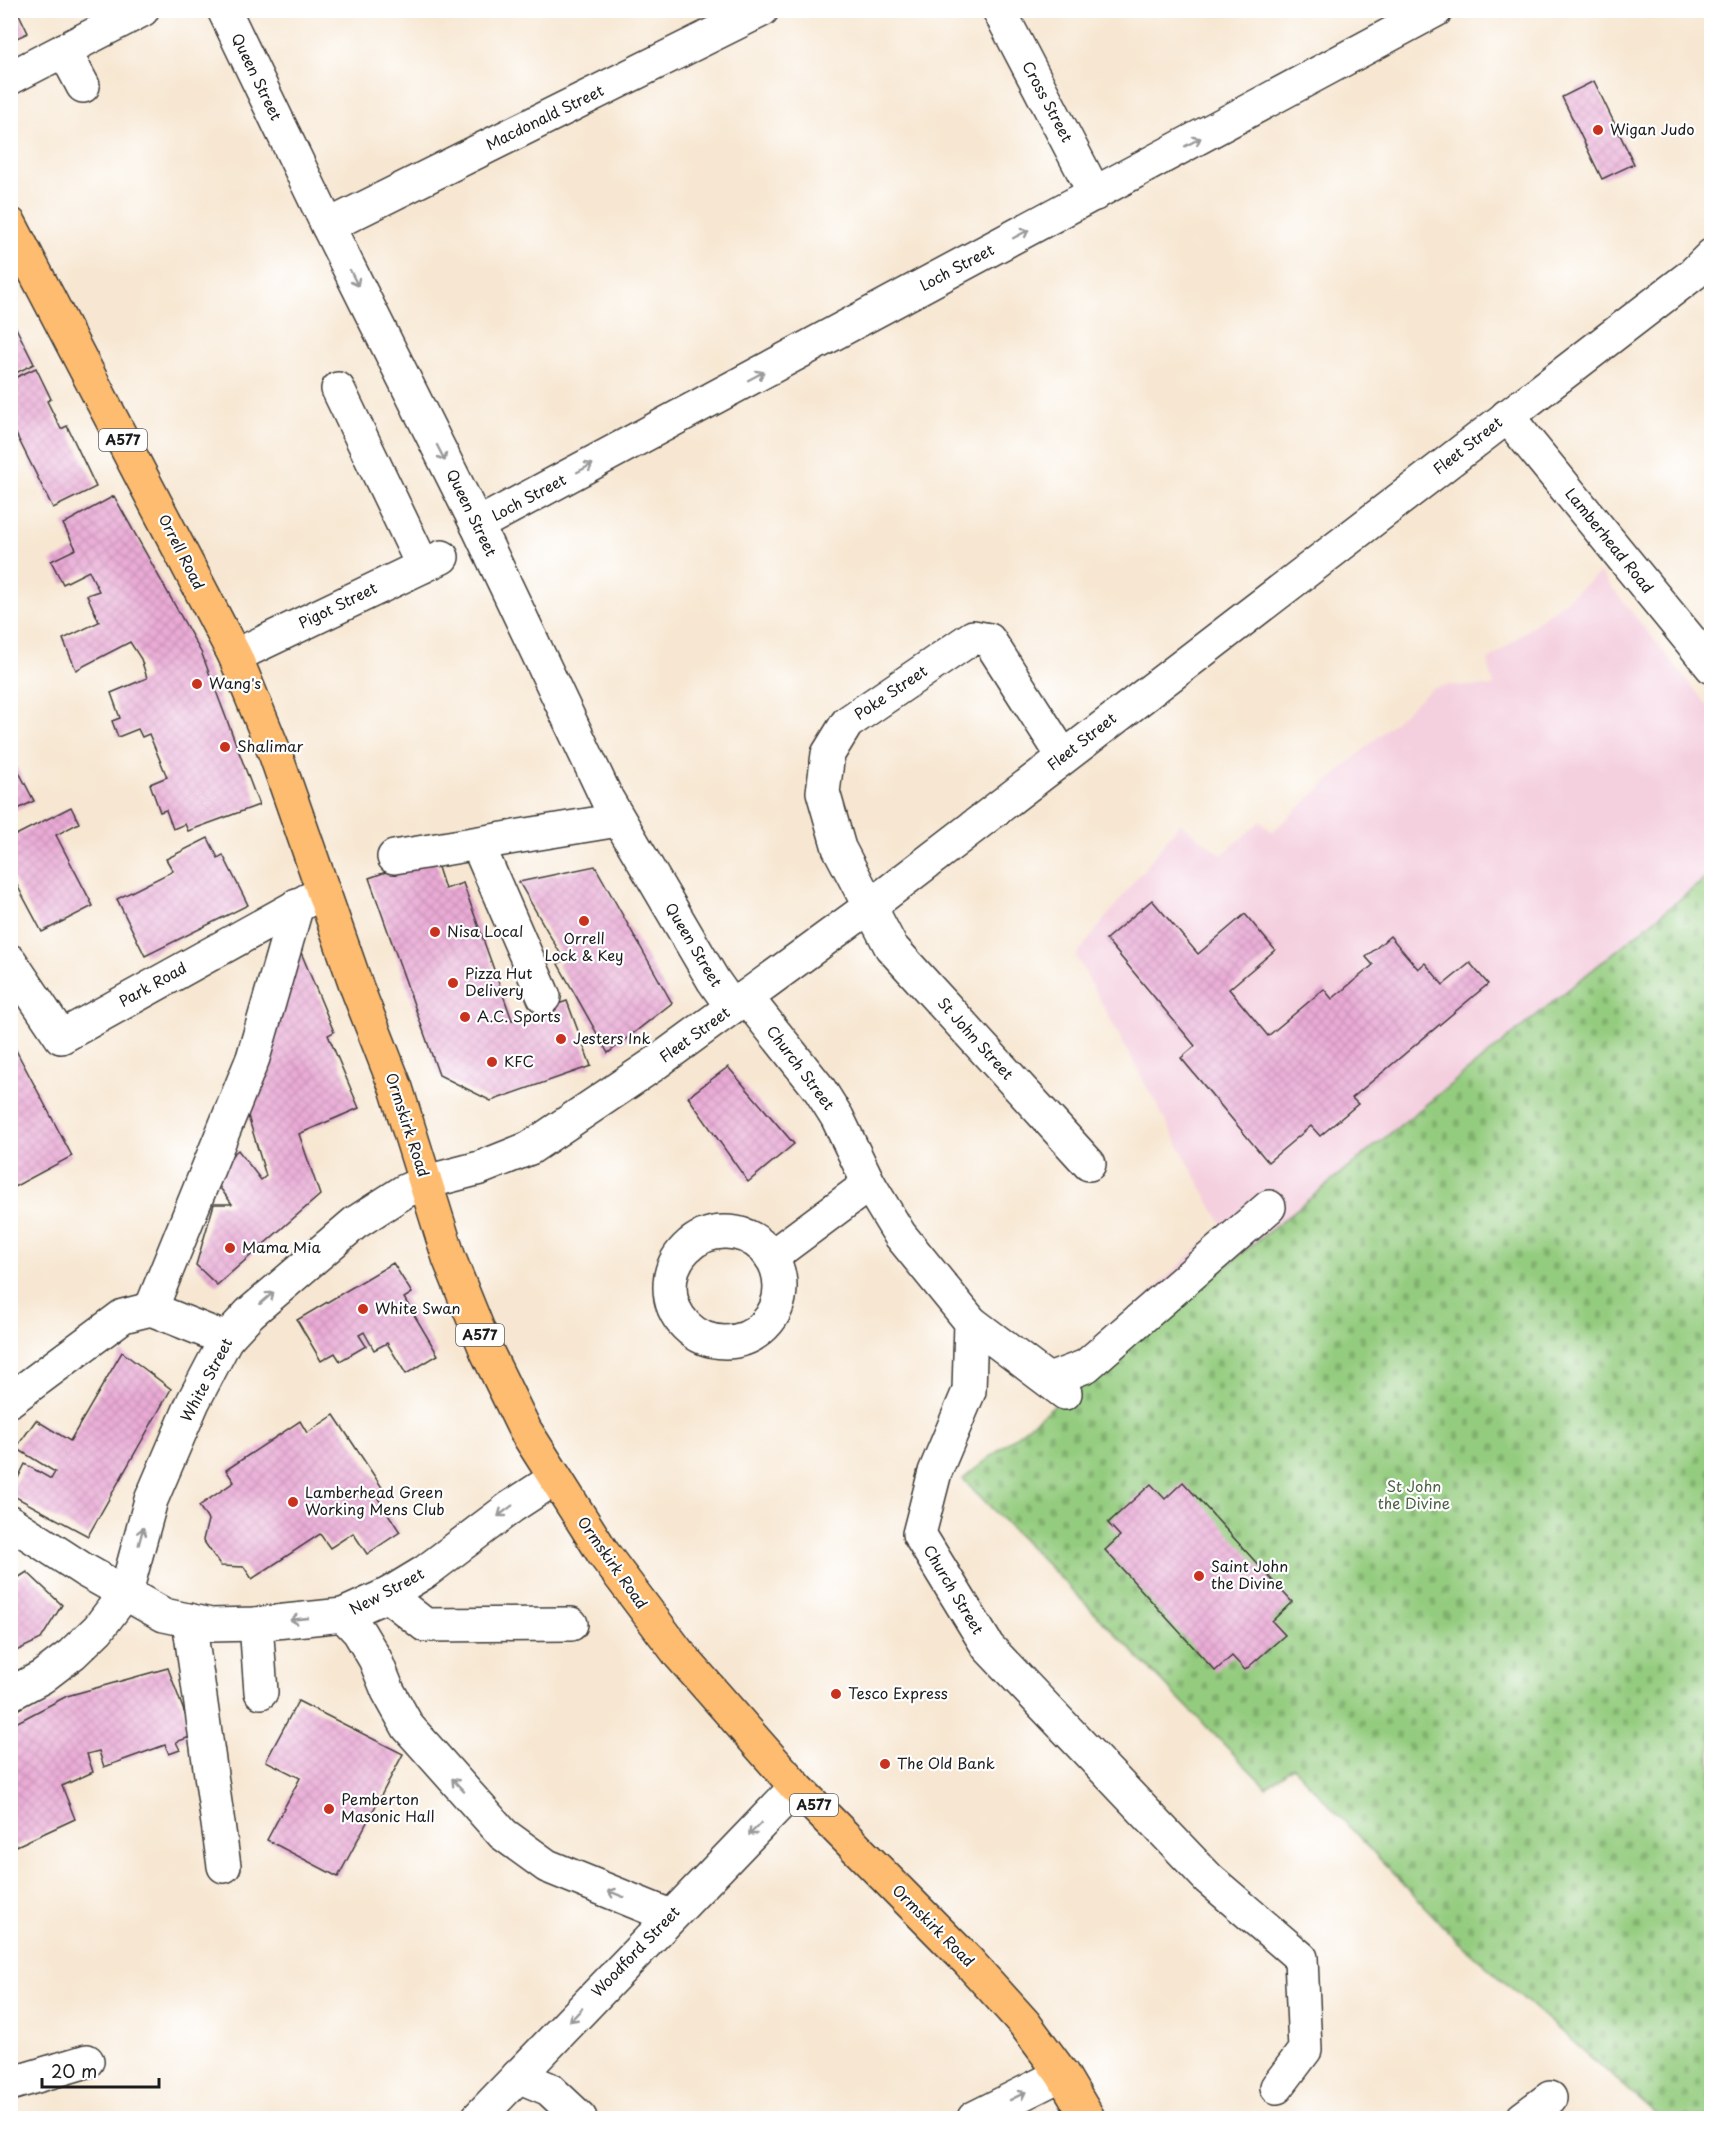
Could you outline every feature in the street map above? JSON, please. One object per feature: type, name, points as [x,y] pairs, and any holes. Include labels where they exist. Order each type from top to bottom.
[{"type":"highway","name":"Orrell Road","points":[[10,224],[235,656],[276,756],[311,898]]},
{"type":"highway","name":"Ormskirk Road","points":[[311,898],[357,988],[396,1088],[449,1258],[487,1352],[525,1430],[554,1479],[603,1552],[679,1654],[796,1787],[968,1961],[1024,2023],[1062,2074],[1088,2118]]},
{"type":"street","points":[[10,78],[142,10]]},
{"type":"street","name":"Queen Street","points":[[225,10],[328,226],[477,525],[618,820],[713,980],[739,1002]]},
{"type":"street","name":"Macdonald Street","points":[[328,226],[762,10]]},
{"type":"street","name":"Cross Street","points":[[999,10],[1095,194]]},
{"type":"street","name":"Loch Street","points":[[477,525],[1436,10]]},
{"type":"street","points":[[64,50],[83,86]]},
{"type":"street","name":"Fleet Street","points":[[426,1182],[480,1168],[530,1148],[653,1065],[869,908],[1063,756],[1693,274],[1712,255]]},
{"type":"street","name":"Pigot Street","points":[[235,656],[433,562],[338,389]]},
{"type":"street","name":"Lamberhead Road","points":[[1507,416],[1712,667]]},
{"type":"street","name":"Poke Street","points":[[869,908],[839,848],[823,792],[828,754],[847,723],[973,638],[989,640],[1063,756]]},
{"type":"street","points":[[394,857],[618,820]]},
{"type":"street","points":[[478,844],[544,997]]},
{"type":"street","points":[[152,1309],[253,1058],[311,898]]},
{"type":"street","name":"Park Road","points":[[10,961],[61,1037],[311,898]]},
{"type":"street","name":"St John Street","points":[[869,908],[891,946],[1089,1164]]},
{"type":"street","name":"Church Street","points":[[739,1002],[820,1090],[837,1117],[869,1184],[900,1235],[971,1322],[969,1391],[935,1472],[919,1534],[988,1647],[1209,1879],[1301,1958],[1305,2050],[1277,2087]]},
{"type":"street","name":"White Street","points":[[126,1592],[151,1500],[193,1402],[226,1339],[249,1313],[355,1223],[405,1191],[426,1182]]},
{"type":"street","points":[[771,1257],[869,1184]]},
{"type":"street","points":[[971,1322],[1058,1387],[1086,1366],[1269,1207]]},
{"type":"street","points":[[10,1400],[123,1316],[152,1309],[226,1339]]},
{"type":"street","name":"New Street","points":[[15,1531],[164,1615],[211,1625],[256,1624],[343,1615],[387,1595],[425,1572],[511,1506],[554,1479]]},
{"type":"street","points":[[10,1694],[42,1677],[72,1654],[98,1629],[126,1592]]},
{"type":"street","points":[[387,1595],[425,1625],[571,1624]]},
{"type":"street","points":[[343,1615],[359,1632],[375,1659],[388,1691],[408,1727],[503,1834],[547,1866],[670,1916]]},
{"type":"street","points":[[189,1620],[224,1866]]},
{"type":"street","points":[[256,1624],[261,1692]]},
{"type":"street","name":"Woodford Street","points":[[478,2118],[796,1787]]},
{"type":"street","points":[[10,2084],[87,2061]]},
{"type":"street","points":[[974,2118],[1062,2074]]},
{"type":"street","points":[[519,2076],[549,2089],[580,2118]]},
{"type":"street","points":[[1523,2118],[1550,2098]]},
{"type":"shaded area","points":[[1600,573],[1711,710],[1711,874],[1145,1332],[1131,1311],[1222,1225],[1076,956],[1180,823],[1222,855],[1261,821],[1272,832],[1431,689],[1448,685],[1494,687],[1488,661]]},
{"type":"green space","name":"St John the Divine","points":[[1711,874],[1711,2118],[1661,2118],[1457,1941],[1293,1767],[1266,1787],[963,1479]]},
{"type":"building","points":[[10,10],[17,10],[28,33],[10,41]]},
{"type":"building","name":"Wigan Judo","points":[[1594,81],[1634,164],[1602,179],[1562,97]]},
{"type":"building","points":[[10,316],[34,364],[10,376]]},
{"type":"building","points":[[36,368],[51,399],[47,401],[61,429],[67,426],[96,487],[53,508],[10,422],[10,380]]},
{"type":"building","points":[[114,496],[202,654],[259,805],[188,831],[185,824],[173,829],[166,810],[160,812],[150,784],[167,777],[149,734],[142,737],[138,729],[118,737],[112,721],[120,718],[111,693],[147,678],[141,659],[130,642],[76,670],[63,639],[99,622],[87,595],[99,591],[89,571],[63,584],[51,561],[76,549],[63,524]]},
{"type":"building","points":[[10,755],[34,801],[10,813]]},
{"type":"building","points":[[71,807],[79,823],[56,835],[93,906],[42,932],[10,872],[10,838]]},
{"type":"building","points":[[208,838],[218,858],[223,855],[248,905],[145,956],[117,899],[173,871],[166,859]]},
{"type":"building","points":[[434,855],[445,889],[463,883],[512,1020],[567,1001],[591,1066],[491,1101],[439,1075],[369,878]]},
{"type":"building","name":"Orrell Lock & Key","points":[[595,866],[672,1003],[608,1053],[558,964],[564,960],[519,882]]},
{"type":"building","points":[[1152,900],[1198,954],[1245,914],[1275,950],[1229,989],[1268,1036],[1324,989],[1332,999],[1373,965],[1366,957],[1390,936],[1418,969],[1425,963],[1443,985],[1470,963],[1488,984],[1352,1098],[1358,1104],[1320,1136],[1311,1126],[1268,1162],[1181,1058],[1195,1046],[1106,939]]},
{"type":"building","points":[[300,950],[334,1032],[328,1035],[359,1108],[299,1134],[320,1195],[217,1285],[196,1265],[214,1204],[232,1204],[210,1174],[238,1150],[261,1180],[266,1176],[245,1106]]},
{"type":"building","points":[[10,1039],[72,1156],[14,1187],[10,1181]]},
{"type":"building","points":[[728,1067],[794,1144],[748,1182],[688,1097]]},
{"type":"building","name":"White Swan","points":[[393,1263],[412,1293],[404,1298],[438,1355],[406,1374],[387,1343],[374,1350],[364,1332],[359,1335],[366,1346],[340,1361],[335,1353],[321,1361],[297,1320]]},
{"type":"building","points":[[122,1352],[171,1389],[88,1536],[10,1494],[25,1464],[51,1479],[55,1472],[16,1448],[36,1420],[70,1441]]},
{"type":"building","name":"Lamberhead Green Working Mens Club","points":[[334,1415],[385,1492],[377,1497],[400,1532],[367,1554],[353,1533],[330,1548],[320,1534],[252,1579],[244,1567],[221,1566],[203,1540],[208,1520],[199,1506],[234,1482],[226,1470],[300,1421],[307,1433]]},
{"type":"building","name":"Saint John the Divine","points":[[1183,1482],[1292,1602],[1272,1621],[1285,1635],[1245,1670],[1232,1656],[1215,1671],[1105,1550],[1120,1536],[1108,1523],[1151,1484],[1165,1499]]},
{"type":"building","points":[[27,1572],[62,1605],[41,1639],[10,1654],[10,1583]]},
{"type":"building","points":[[168,1668],[193,1736],[176,1742],[180,1750],[169,1754],[165,1745],[104,1767],[99,1751],[87,1754],[93,1772],[62,1786],[75,1819],[10,1849],[10,1726],[67,1696]]},
{"type":"building","name":"Pemberton Masonic Hall","points":[[298,1701],[403,1754],[338,1877],[267,1840],[300,1778],[266,1761]]},
{"type":"place","name":"Wigan Judo","points":[[1598,130]]},
{"type":"place","name":"Wang's","points":[[197,684]]},
{"type":"place","name":"Shalimar","points":[[225,747]]},
{"type":"place","name":"Orrell Lock & Key","points":[[584,921]]},
{"type":"place","name":"Nisa Local","points":[[435,932]]},
{"type":"place","name":"Pizza Hut Delivery","points":[[453,983]]},
{"type":"place","name":"A.C. Sports","points":[[465,1017]]},
{"type":"place","name":"Jesters Ink","points":[[561,1039]]},
{"type":"place","name":"KFC","points":[[492,1062]]},
{"type":"place","name":"Mama Mia","points":[[230,1248]]},
{"type":"place","name":"White Swan","points":[[363,1309]]},
{"type":"place","name":"Lamberhead Green Working Mens Club","points":[[293,1502]]},
{"type":"place","name":"Saint John the Divine","points":[[1199,1576]]},
{"type":"place","name":"Tesco Express","points":[[836,1694]]},
{"type":"place","name":"The Old Bank","points":[[885,1764]]},
{"type":"place","name":"Pemberton Masonic Hall","points":[[329,1809]]}]
